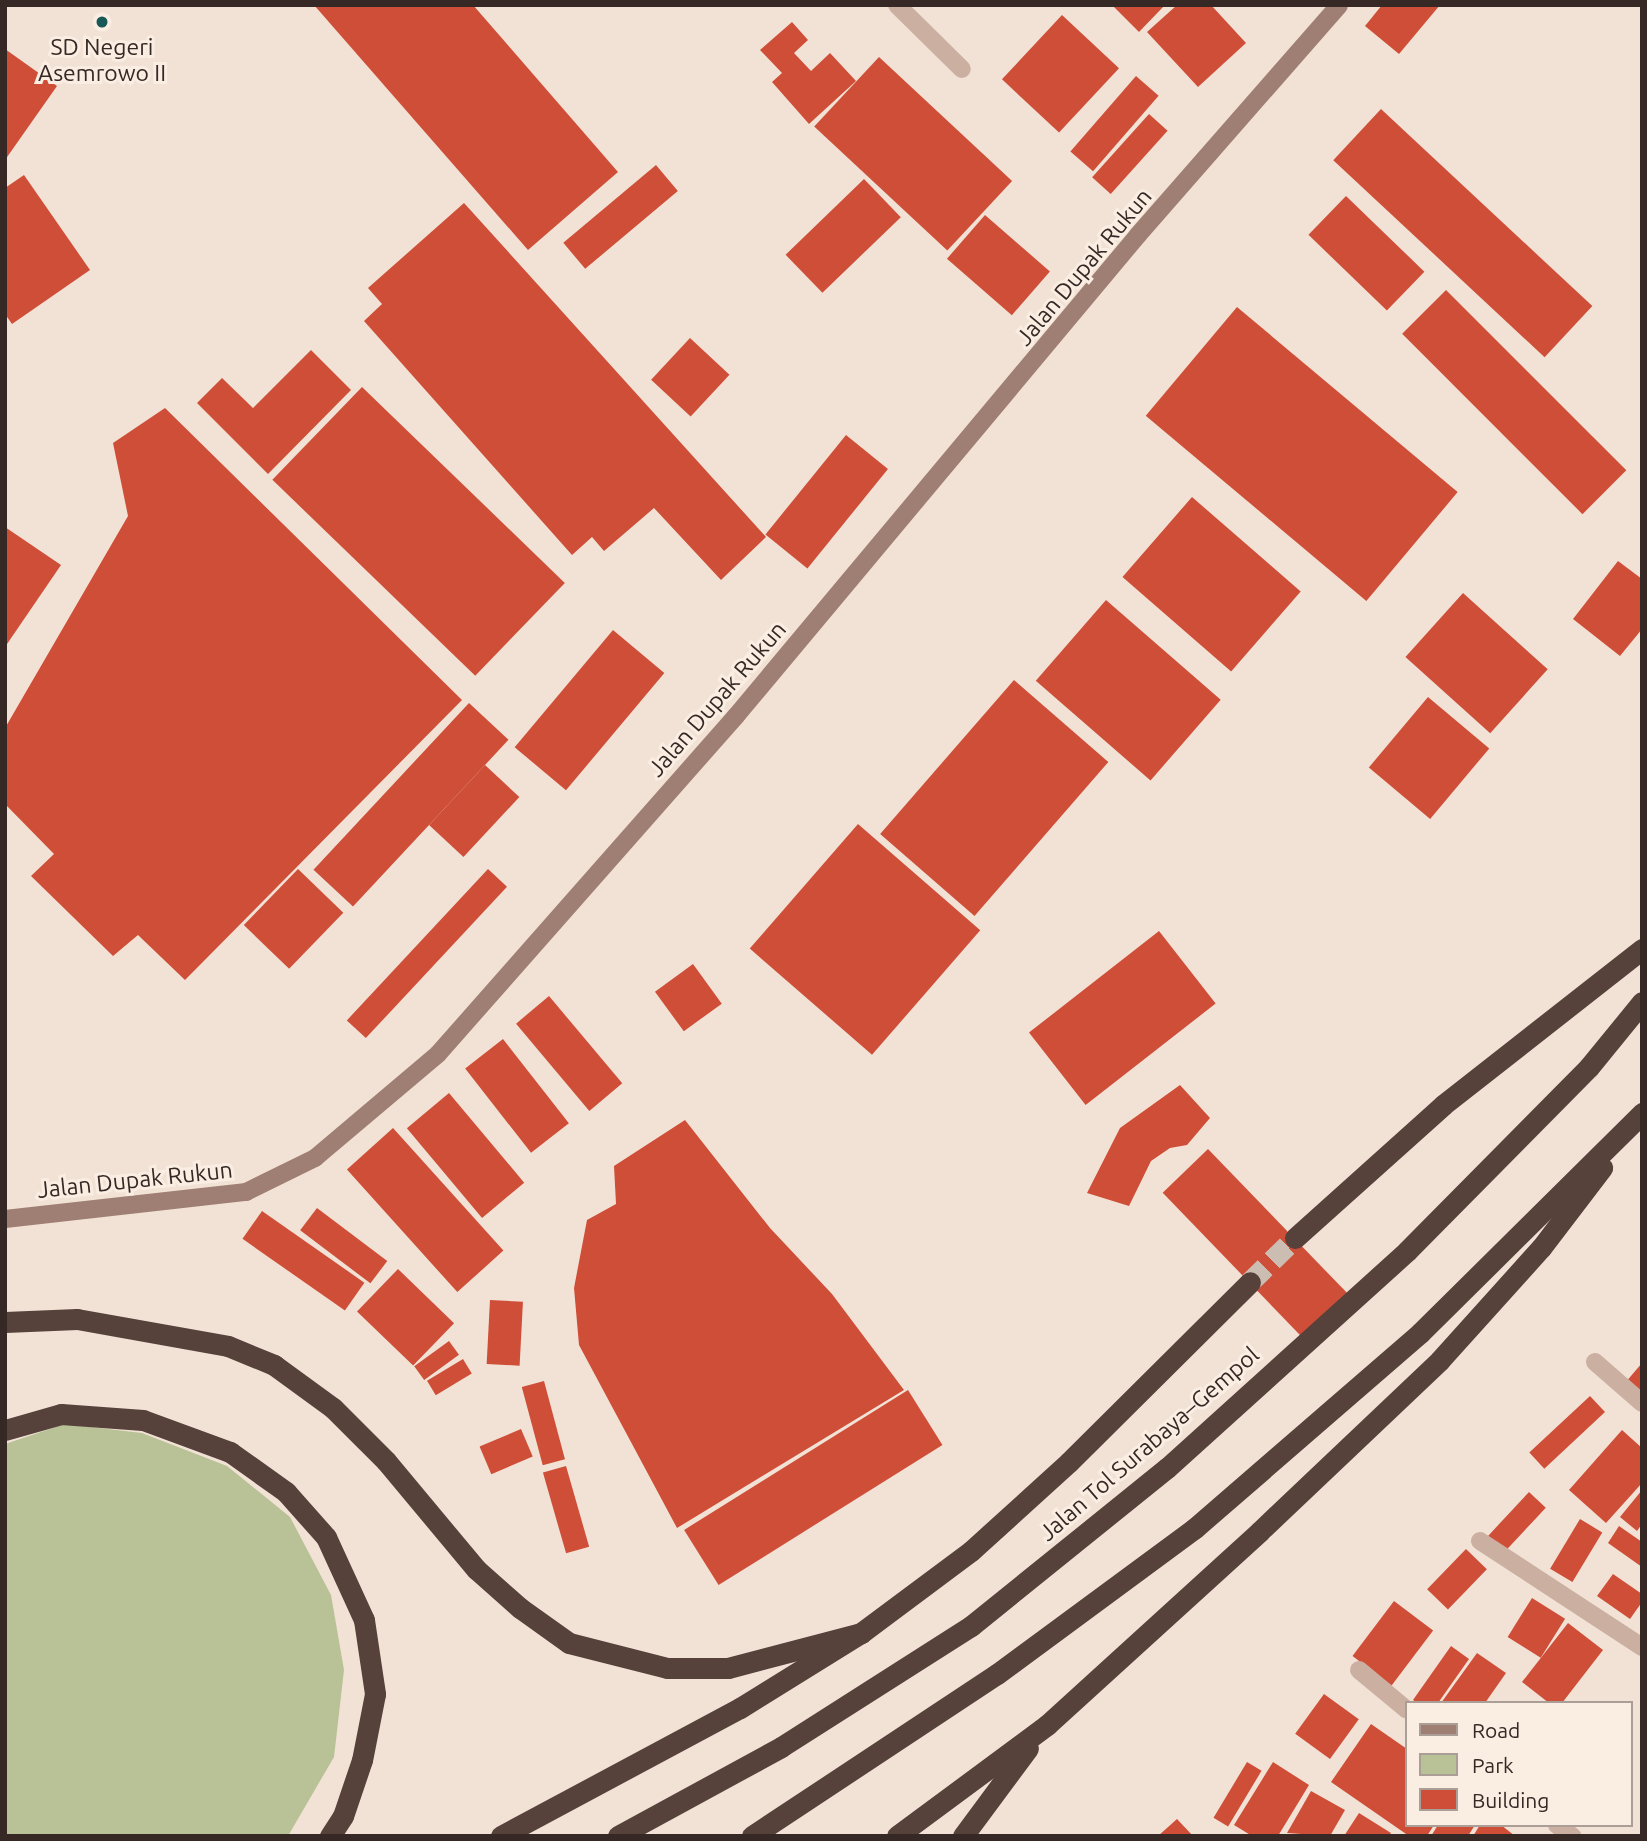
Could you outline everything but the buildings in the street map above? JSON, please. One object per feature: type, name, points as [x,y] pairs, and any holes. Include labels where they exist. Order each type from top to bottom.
[{"type":"highway","points":[[1295,1238],[1443,1104],[1642,949]]},
{"type":"highway","name":"Jalan Tol Surabaya–Gempol","points":[[618,1836],[781,1747],[971,1626],[1167,1468],[1407,1251],[1589,1067],[1642,1002]]},
{"type":"highway","points":[[897,1836],[1047,1725],[1440,1360],[1541,1248],[1642,1114]]},
{"type":"highway","points":[[752,1836],[997,1674],[1195,1528],[1420,1333],[1642,1114]]},
{"type":"highway","points":[[501,1836],[740,1709],[861,1633],[971,1551],[1050,1480],[1250,1282]]},
{"type":"highway","points":[[5,1321],[77,1319],[228,1346],[274,1365],[342,1417],[476,1569],[520,1608],[569,1643],[667,1668],[728,1668],[861,1633]]},
{"type":"highway","points":[[5,1430],[61,1414],[143,1420],[230,1452],[286,1492],[326,1537],[365,1620],[374,1694],[362,1760],[343,1816],[330,1836]]},
{"type":"highway","points":[[963,1836],[1047,1725]]},
{"type":"main road","name":"Jalan Dupak Rukun","points":[[5,1219],[246,1192],[315,1158],[438,1054],[736,716],[1138,235],[1339,5]]},
{"type":"street","points":[[897,5],[962,69]]},
{"type":"street","points":[[1595,1362],[1642,1403]]},
{"type":"street","points":[[1480,1541],[1642,1647]]},
{"type":"street","points":[[1359,1670],[1406,1709]]},
{"type":"green space","points":[[65,1424],[142,1433],[227,1466],[290,1517],[331,1595],[344,1670],[334,1757],[288,1836],[5,1836],[5,1444]]},
{"type":"tunnel","points":[[1250,1282],[1295,1238]]},
{"type":"place","name":"SD Negeri Asemrowo II","points":[[102,22]]}]
